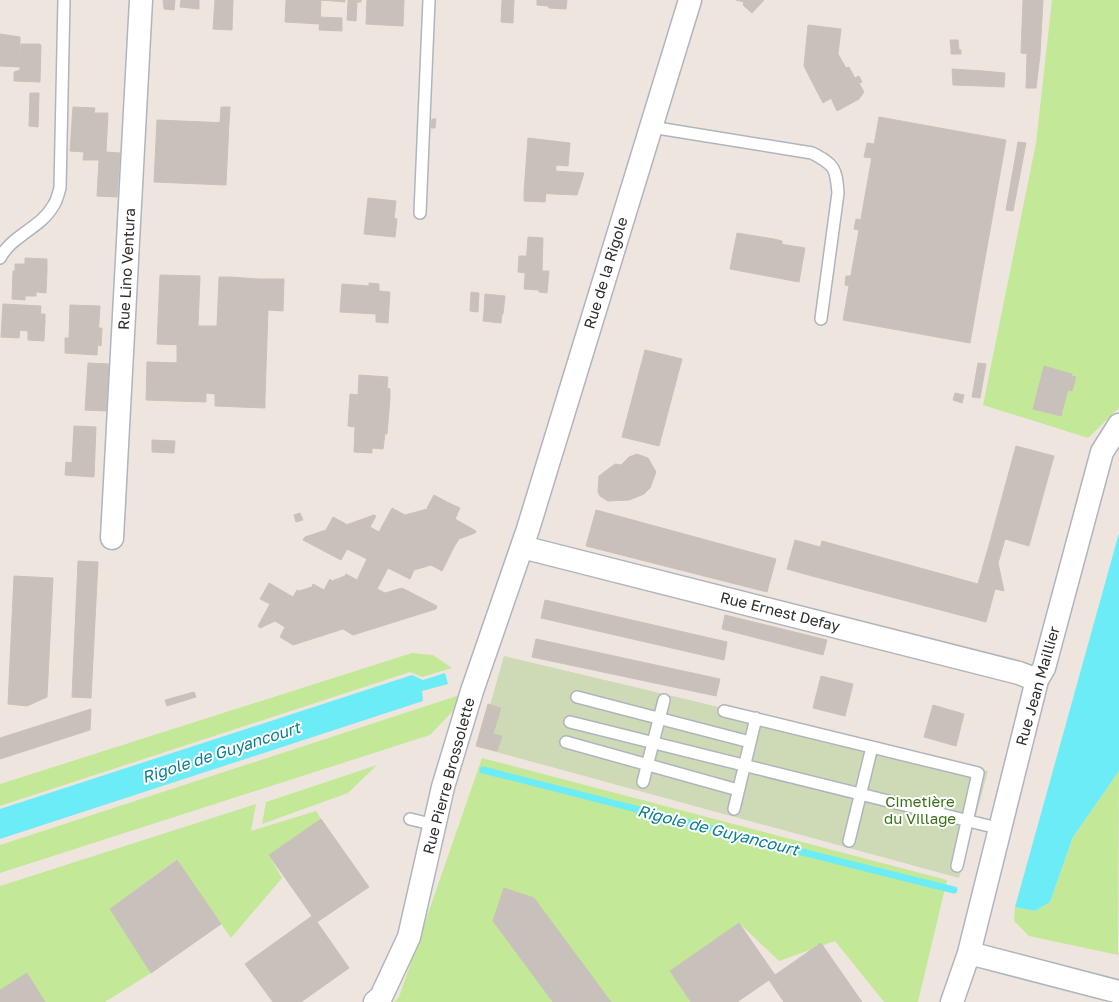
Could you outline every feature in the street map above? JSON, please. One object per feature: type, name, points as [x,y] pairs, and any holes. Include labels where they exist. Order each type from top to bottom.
[{"type":"street","name":"Rue Lino Ventura","points":[[112,538],[141,0]]},
{"type":"street","name":"Rue de la Rigole","points":[[522,547],[690,0]]},
{"type":"street","name":"Rue Jean Maillier","points":[[952,1002],[969,953],[1037,680],[1044,668],[1102,452],[1119,425]]},
{"type":"street","name":"Rue Ernest Defay","points":[[522,547],[1019,673],[1037,680]]},
{"type":"street","name":"Rue Pierre Brossolette","points":[[375,1002],[380,997],[409,937],[444,787],[472,691],[522,547]]},
{"type":"street","points":[[969,953],[1119,992]]},
{"type":"lane","points":[[0,258],[4,249],[45,217],[54,206],[60,188],[64,0]]},
{"type":"lane","points":[[420,213],[429,0]]},
{"type":"lane","points":[[651,127],[812,153],[824,160],[836,172],[838,193],[821,319]]},
{"type":"lane","points":[[577,697],[750,742]]},
{"type":"lane","points":[[643,782],[664,700]]},
{"type":"lane","points":[[724,711],[978,773],[957,866]]},
{"type":"lane","points":[[734,809],[756,718]]},
{"type":"lane","points":[[570,722],[1001,829]]},
{"type":"lane","points":[[566,742],[738,790]]},
{"type":"lane","points":[[849,841],[872,747]]},
{"type":"lane","points":[[410,819],[435,825]]},
{"type":"green space","points":[[1052,0],[1119,0],[1119,408],[1088,438],[983,405],[1036,143]]},
{"type":"green space","points":[[412,653],[433,655],[452,668],[422,677],[410,672],[0,806],[0,784]]},
{"type":"green space","name":"Cimetière du Village","points":[[504,656],[988,771],[959,878],[478,747]]},
{"type":"green space","points":[[472,691],[430,735],[0,873],[0,845]]},
{"type":"green space","points":[[482,758],[947,880],[918,1002],[884,1002],[835,941],[779,961],[739,923],[670,971],[692,1002],[394,1002],[399,997]]},
{"type":"green space","points":[[377,765],[348,793],[262,824],[266,802]]},
{"type":"green space","points":[[1119,771],[1118,955],[1029,936],[1014,921],[1015,907],[1035,911],[1050,902],[1073,837]]},
{"type":"green space","points":[[256,804],[251,831],[316,811],[321,819],[269,855],[282,878],[231,938],[176,860],[110,909],[151,973],[105,1002],[45,1002],[27,973],[0,990],[0,886]]},
{"type":"water","points":[[1119,533],[1119,771],[1073,837],[1050,902],[1035,911],[1015,907]]},
{"type":"water","points":[[445,673],[448,684],[422,691],[423,701],[0,839],[0,809],[412,675],[423,680]]},
{"type":"building","points":[[163,0],[175,0],[174,10],[164,9]]},
{"type":"building","points":[[181,0],[199,0],[199,9],[180,7]]},
{"type":"building","points":[[215,0],[233,0],[232,30],[213,29]]},
{"type":"building","points":[[286,0],[321,0],[320,24],[285,22]]},
{"type":"building","points":[[321,0],[345,0],[345,2]]},
{"type":"building","points":[[348,0],[361,0],[361,2],[348,2]]},
{"type":"building","points":[[367,0],[404,0],[403,26],[366,24]]},
{"type":"building","points":[[502,0],[514,0],[513,23],[501,22]]},
{"type":"building","points":[[537,0],[567,0],[566,9],[537,5]]},
{"type":"building","points":[[736,0],[764,0],[752,13],[743,5],[744,2]]},
{"type":"building","points":[[1023,0],[1043,0],[1040,55],[1021,53]]},
{"type":"building","points":[[348,2],[357,2],[356,21],[347,20]]},
{"type":"building","points":[[320,17],[342,18],[342,31],[319,30]]},
{"type":"building","points":[[808,25],[841,29],[838,54],[846,68],[849,67],[858,84],[826,101],[811,72],[808,74],[804,66]]},
{"type":"building","points":[[0,34],[20,37],[20,67],[0,66]]},
{"type":"building","points":[[950,40],[958,40],[959,50],[951,49]]},
{"type":"building","points":[[21,44],[40,44],[41,46],[40,82],[14,81],[14,72],[20,70]]},
{"type":"building","points":[[951,49],[961,50],[961,54],[951,54]]},
{"type":"building","points":[[1027,54],[1040,55],[1036,88],[1026,88]]},
{"type":"building","points":[[952,69],[983,71],[982,86],[953,85]]},
{"type":"building","points":[[983,71],[1005,73],[1004,87],[982,86]]},
{"type":"building","points":[[811,72],[826,101],[823,103],[808,74]]},
{"type":"building","points":[[859,76],[862,82],[859,83],[864,92],[859,99],[837,111],[831,98],[858,84],[855,78]]},
{"type":"building","points":[[30,93],[39,93],[38,127],[29,126]]},
{"type":"building","points":[[73,107],[95,108],[94,113],[108,113],[106,152],[120,153],[117,197],[97,196],[99,160],[83,160],[84,152],[70,151]]},
{"type":"building","points":[[221,107],[230,107],[229,123],[220,123]]},
{"type":"building","points":[[879,117],[1006,140],[970,343],[843,320]]},
{"type":"building","points":[[432,119],[436,119],[435,128],[431,128]]},
{"type":"building","points":[[157,120],[229,123],[226,185],[154,182]]},
{"type":"building","points":[[528,138],[570,143],[568,166],[556,165],[554,194],[524,192]]},
{"type":"building","points":[[1018,142],[1026,143],[1013,211],[1006,210]]},
{"type":"building","points":[[867,143],[874,144],[872,158],[864,157]]},
{"type":"building","points":[[555,171],[584,173],[577,195],[554,194]]},
{"type":"building","points":[[524,192],[546,193],[545,202],[524,201]]},
{"type":"building","points":[[368,198],[396,201],[394,218],[397,219],[395,237],[364,234]]},
{"type":"building","points":[[856,219],[861,220],[859,230],[854,229]]},
{"type":"building","points":[[737,233],[774,239],[774,243],[805,248],[799,282],[730,269]]},
{"type":"building","points":[[528,237],[543,238],[542,271],[549,271],[547,293],[539,292],[539,290],[524,289]]},
{"type":"building","points":[[774,239],[782,241],[782,244],[774,243]]},
{"type":"building","points":[[519,256],[526,256],[525,273],[518,272]]},
{"type":"building","points":[[25,258],[47,259],[47,271],[15,271],[15,264],[25,264]]},
{"type":"building","points":[[13,271],[47,271],[46,293],[36,292],[36,296],[25,296],[25,300],[12,299]]},
{"type":"building","points":[[160,275],[200,276],[198,326],[217,326],[219,277],[230,277],[229,295],[258,296],[259,279],[284,279],[283,311],[268,310],[265,398],[215,396],[215,394],[206,393],[206,402],[146,400],[147,362],[183,363],[184,345],[157,344]]},
{"type":"building","points":[[846,276],[851,276],[849,286],[845,285]]},
{"type":"building","points":[[230,277],[259,279],[258,296],[229,295]]},
{"type":"building","points":[[369,283],[379,284],[379,291],[390,292],[388,323],[376,322],[376,314],[340,312],[342,284],[369,286]]},
{"type":"building","points":[[471,292],[479,293],[478,312],[470,311]]},
{"type":"building","points":[[485,294],[505,296],[503,314],[484,312]]},
{"type":"building","points":[[3,304],[41,306],[40,322],[45,322],[44,341],[28,340],[28,331],[20,330],[19,338],[1,337]]},
{"type":"building","points":[[70,305],[100,306],[97,355],[65,353],[65,338],[69,338]]},
{"type":"building","points":[[484,312],[502,314],[501,323],[483,321]]},
{"type":"building","points":[[40,314],[45,314],[45,322],[40,322]]},
{"type":"building","points":[[99,328],[102,328],[101,346],[98,345]]},
{"type":"building","points":[[177,345],[184,345],[183,363],[177,363]]},
{"type":"building","points":[[645,350],[682,359],[659,446],[622,437]]},
{"type":"building","points":[[88,363],[109,364],[106,411],[85,410]]},
{"type":"building","points":[[978,363],[986,364],[980,398],[972,397]]},
{"type":"building","points":[[1044,366],[1072,374],[1061,416],[1033,409]]},
{"type":"building","points":[[359,375],[388,377],[387,388],[390,389],[390,398],[383,397],[381,433],[385,433],[383,449],[372,448],[372,453],[354,452],[355,427],[348,426],[350,394],[358,395]]},
{"type":"building","points":[[1072,376],[1076,377],[1072,391],[1068,390]]},
{"type":"building","points":[[955,393],[964,395],[962,403],[953,400]]},
{"type":"building","points":[[215,396],[265,398],[265,408],[215,406]]},
{"type":"building","points":[[383,397],[390,398],[387,434],[381,433]]},
{"type":"building","points":[[74,426],[96,427],[94,477],[65,475],[66,462],[72,463]]},
{"type":"building","points":[[152,440],[175,441],[174,453],[152,452]]},
{"type":"building","points":[[1016,446],[1054,456],[1029,546],[1005,539],[1001,553],[988,549]]},
{"type":"building","points":[[637,454],[648,458],[656,472],[650,488],[644,494],[629,500],[608,501],[600,496],[598,492],[599,476],[615,464],[621,465],[629,457]]},
{"type":"building","points":[[434,495],[447,502],[446,504],[430,509],[427,508]]},
{"type":"building","points":[[447,502],[460,508],[455,519],[476,531],[475,533],[459,539],[454,547],[442,549],[439,554],[436,553],[433,558],[425,561],[420,558],[417,563],[414,562],[411,565],[408,562],[403,564],[398,561],[395,566],[388,568],[377,589],[385,593],[402,588],[437,606],[436,609],[353,635],[343,629],[293,645],[280,637],[285,627],[275,621],[260,628],[258,626],[270,604],[293,597],[297,590],[312,587],[313,584],[324,590],[330,579],[332,581],[346,574],[357,580],[367,559],[347,549],[341,560],[303,540],[305,537],[326,530],[329,531],[374,515],[376,516],[370,527],[379,532],[385,521],[388,522],[405,517],[405,515],[446,504]]},
{"type":"building","points":[[392,508],[405,515],[405,517],[388,522],[385,521]]},
{"type":"building","points":[[596,510],[776,559],[767,592],[586,546]]},
{"type":"building","points":[[300,513],[303,520],[296,522],[294,515]]},
{"type":"building","points":[[333,517],[346,524],[345,526],[329,531],[326,530]]},
{"type":"building","points":[[795,540],[820,547],[812,576],[787,569]]},
{"type":"building","points":[[822,541],[978,584],[985,559],[998,563],[1004,591],[995,589],[986,622],[812,576]]},
{"type":"building","points":[[454,547],[442,571],[431,565],[414,570],[410,579],[388,568],[395,566],[398,561],[403,564],[408,562],[411,565],[414,562],[417,563],[420,558],[425,561],[433,558],[436,553],[439,554],[442,549]]},
{"type":"building","points":[[988,549],[1001,553],[998,563],[985,559]]},
{"type":"building","points":[[78,561],[98,562],[91,698],[72,697]]},
{"type":"building","points":[[14,576],[53,578],[47,697],[27,706],[8,704]]},
{"type":"building","points":[[269,583],[293,597],[270,604],[260,599]]},
{"type":"building","points":[[545,600],[727,642],[724,660],[541,618]]},
{"type":"building","points":[[725,615],[827,640],[823,655],[722,629]]},
{"type":"building","points":[[536,639],[720,679],[716,696],[532,657]]},
{"type":"building","points":[[821,676],[853,684],[845,716],[813,708]]},
{"type":"building","points":[[194,692],[196,697],[167,706],[165,700]]},
{"type":"building","points":[[488,704],[501,708],[493,734],[502,736],[497,751],[476,746]]},
{"type":"building","points":[[933,705],[964,714],[956,746],[924,737]]},
{"type":"building","points":[[91,709],[90,730],[0,759],[0,738]]},
{"type":"building","points":[[321,819],[369,887],[317,922],[349,968],[301,1002],[273,1002],[245,964],[312,916],[269,855]]},
{"type":"building","points":[[177,860],[221,924],[151,973],[110,909]]},
{"type":"building","points":[[504,888],[534,898],[611,1002],[553,1002],[493,921]]},
{"type":"building","points":[[739,923],[775,975],[821,943],[862,1002],[784,1002],[769,980],[737,1002],[691,1002],[670,971]]},
{"type":"building","points":[[27,973],[45,1002],[0,1002],[0,990]]},
{"type":"waterway","name":"Rigole de Guyancourt","points":[[483,770],[954,890]]}]
